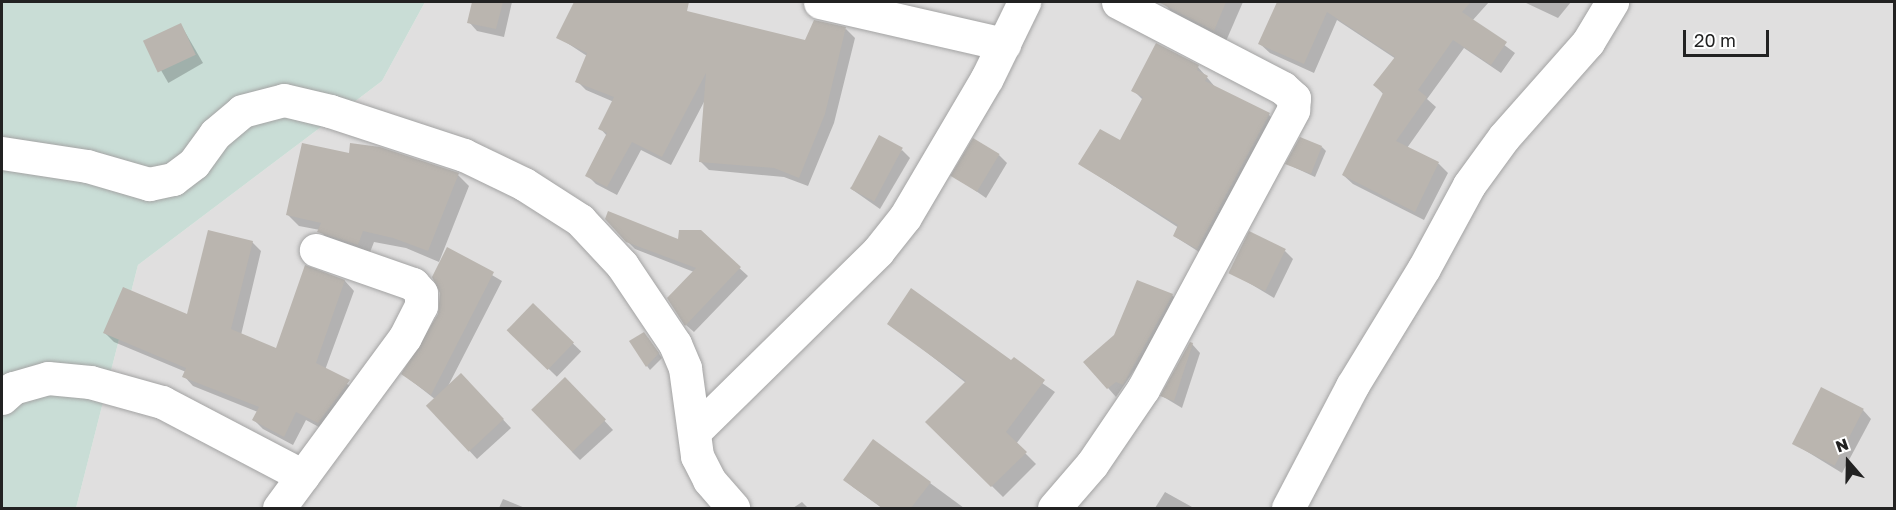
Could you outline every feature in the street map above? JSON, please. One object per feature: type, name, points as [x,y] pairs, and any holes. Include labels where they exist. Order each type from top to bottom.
[{"type":"street","points":[[820,2],[1004,44]]},
{"type":"street","points":[[695,431],[878,251],[926,187],[1004,44],[1024,2]]},
{"type":"street","points":[[1054,508],[1092,464],[1143,388],[1293,110],[1294,98],[1283,88],[1118,2]]},
{"type":"street","points":[[1288,508],[1352,386],[1424,268],[1469,185],[1504,137],[1588,42],[1612,2]]},
{"type":"street","points":[[2,153],[87,166],[149,184],[173,179],[194,164],[215,134],[242,111],[284,100],[330,111],[464,155],[551,199],[580,220],[622,265],[675,344],[685,368],[697,456],[710,480],[733,508]]},
{"type":"street","points":[[279,508],[405,337],[421,306],[421,293],[413,284],[316,250]]},
{"type":"street","points":[[2,398],[13,388],[48,378],[90,382],[162,402],[303,476]]},
{"type":"shaded area","points":[[2,2],[425,2],[382,81],[138,265],[76,508],[2,508]]},
{"type":"shaded area","points":[[425,2],[1894,2],[1894,508],[76,508],[138,265],[382,81]]},
{"type":"building","points":[[472,2],[503,2],[496,29],[467,23]]},
{"type":"building","points":[[574,2],[689,2],[687,11],[805,40],[814,20],[846,27],[825,114],[799,178],[774,168],[699,162],[706,73],[662,157],[632,142],[607,187],[585,176],[607,133],[598,129],[614,97],[575,82],[587,53],[556,38]]},
{"type":"building","points":[[1158,2],[1226,2],[1214,31]]},
{"type":"building","points":[[1277,2],[1471,2],[1462,12],[1507,42],[1491,65],[1453,40],[1418,90],[1427,97],[1396,141],[1439,162],[1415,212],[1342,175],[1383,93],[1373,85],[1395,57],[1327,12],[1304,64],[1258,44]]},
{"type":"building","points":[[181,23],[196,55],[158,72],[143,41]]},
{"type":"building","points":[[1156,43],[1199,65],[1197,70],[1208,76],[1205,81],[1270,113],[1197,249],[1173,236],[1178,225],[1078,164],[1100,129],[1120,140],[1143,97],[1131,91]]},
{"type":"building","points":[[879,135],[903,148],[874,202],[850,189]]},
{"type":"building","points":[[1300,137],[1322,146],[1311,174],[1285,164]]},
{"type":"building","points":[[973,138],[1000,154],[977,192],[950,176]]},
{"type":"building","points":[[302,143],[349,153],[350,143],[380,147],[459,173],[428,251],[393,238],[363,231],[358,245],[317,232],[321,223],[286,215]]},
{"type":"building","points":[[608,211],[678,239],[679,230],[701,230],[741,267],[685,326],[667,298],[696,268],[626,242],[605,219]]},
{"type":"building","points":[[208,230],[253,241],[231,329],[276,348],[305,265],[345,280],[316,363],[350,380],[318,423],[296,412],[284,437],[252,420],[259,407],[182,377],[186,368],[103,333],[123,287],[187,314]]},
{"type":"building","points":[[1249,231],[1286,249],[1265,291],[1228,273]]},
{"type":"building","points":[[447,247],[494,272],[431,395],[401,374],[438,314],[440,293],[432,277]]},
{"type":"building","points":[[1137,280],[1173,294],[1123,385],[1116,382],[1107,389],[1083,362],[1114,335]]},
{"type":"building","points":[[911,288],[1011,360],[1014,357],[1045,380],[1006,432],[1027,452],[991,487],[925,422],[966,381],[887,324]]},
{"type":"building","points":[[533,303],[574,343],[548,370],[507,330]]},
{"type":"building","points":[[644,332],[659,353],[646,367],[629,341]]},
{"type":"building","points":[[1190,342],[1193,343],[1174,401],[1160,396]]},
{"type":"building","points":[[461,373],[504,419],[469,452],[426,406]]},
{"type":"building","points":[[565,377],[606,419],[572,452],[531,410]]},
{"type":"building","points":[[1821,387],[1864,409],[1835,466],[1792,444]]},
{"type":"building","points":[[873,439],[931,482],[911,508],[882,508],[843,480]]}]
